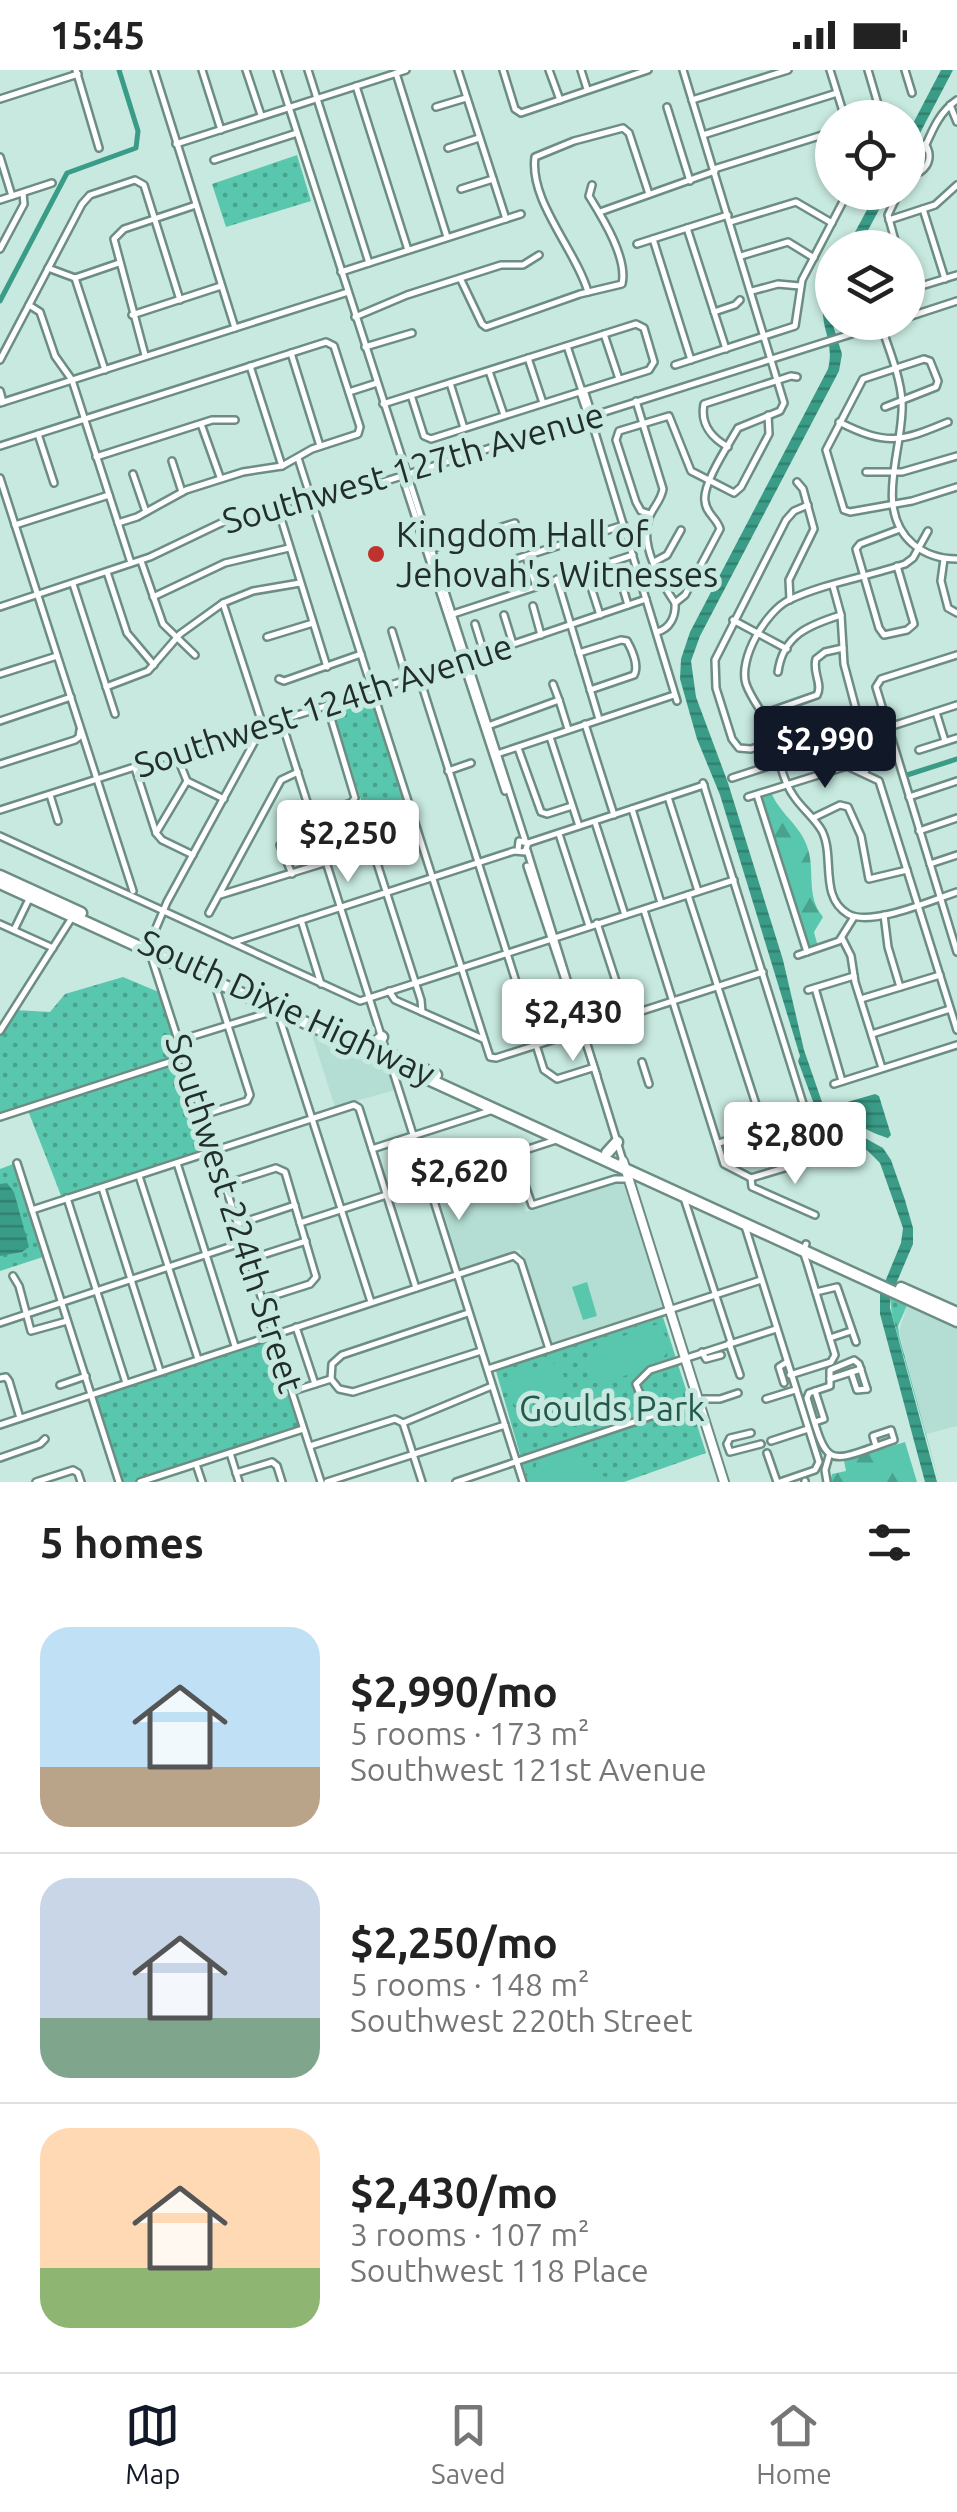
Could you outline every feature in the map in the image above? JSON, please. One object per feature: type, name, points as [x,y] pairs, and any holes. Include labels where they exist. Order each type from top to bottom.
[{"type":"highway","name":"South Dixie Highway","points":[[0,879],[273,1011],[439,1076],[542,1133],[578,1144],[617,1162],[628,1174],[685,1193],[805,1252]]},
{"type":"highway","name":"South Dixie Highway","points":[[74,914],[153,953],[200,967],[273,1011],[284,1009],[325,1024],[372,1046],[404,1068],[493,1105]]},
{"type":"highway","points":[[372,1046],[382,1038]]},
{"type":"highway","points":[[394,1076],[404,1068]]},
{"type":"highway","name":"South Dixie Highway","points":[[542,1133],[606,1153],[628,1174],[685,1193],[696,1202],[745,1220],[752,1233],[879,1282],[957,1321]]},
{"type":"highway","points":[[606,1153],[617,1142]]},
{"type":"highway","points":[[628,1174],[644,1178]]},
{"type":"highway","name":"South Dixie Highway","points":[[899,1291],[957,1313]]},
{"type":"main road","points":[[628,1174],[726,1482]]},
{"type":"main road","points":[[700,1400],[723,1449],[726,1482]]},
{"type":"street","points":[[154,70],[235,328]]},
{"type":"street","points":[[202,70],[220,130]]},
{"type":"street","points":[[246,70],[261,116]]},
{"type":"street","points":[[277,70],[628,1174],[532,1205],[514,1154]]},
{"type":"street","points":[[176,144],[406,70]]},
{"type":"street","points":[[458,70],[506,219]]},
{"type":"street","points":[[503,70],[519,113],[648,70]]},
{"type":"street","points":[[549,70],[561,101]]},
{"type":"street","points":[[582,70],[587,89]]},
{"type":"street","points":[[675,603],[685,595],[720,529],[705,503],[710,482],[728,447],[742,424],[784,406],[683,70]]},
{"type":"street","points":[[692,100],[788,70]]},
{"type":"street","points":[[830,70],[839,100]]},
{"type":"street","points":[[868,70],[877,100]]},
{"type":"street","points":[[907,70],[912,93]]},
{"type":"street","points":[[311,71],[369,264]]},
{"type":"street","points":[[0,99],[77,72],[99,148]]},
{"type":"street","points":[[396,73],[448,238]]},
{"type":"street","points":[[356,86],[408,251]]},
{"type":"street","points":[[703,134],[837,92]]},
{"type":"street","points":[[436,108],[466,98]]},
{"type":"street","points":[[925,144],[942,111],[955,104],[957,122]]},
{"type":"street","points":[[667,107],[690,181]]},
{"type":"street","points":[[588,292],[548,211],[534,167],[535,156],[579,139],[625,128],[650,194]]},
{"type":"street","points":[[214,160],[296,133]]},
{"type":"street","points":[[600,212],[815,137]]},
{"type":"street","points":[[448,148],[479,138]]},
{"type":"street","points":[[0,157],[12,196]]},
{"type":"street","points":[[460,189],[493,179]]},
{"type":"street","points":[[0,360],[86,199],[101,190],[140,180],[180,300]]},
{"type":"street","points":[[0,200],[52,184]]},
{"type":"street","points":[[461,280],[484,326],[624,281],[619,258],[589,196],[592,184]]},
{"type":"street","points":[[925,209],[954,196],[957,185]]},
{"type":"street","points":[[0,250],[24,204],[22,193]]},
{"type":"street","points":[[637,244],[796,202],[832,223]]},
{"type":"street","points":[[145,356],[113,245],[118,232],[196,205]]},
{"type":"street","points":[[674,366],[796,325],[800,286],[839,210]]},
{"type":"street","points":[[890,210],[892,230]]},
{"type":"street","points":[[889,220],[921,210]]},
{"type":"street","points":[[924,210],[945,278]]},
{"type":"street","points":[[341,272],[521,214]]},
{"type":"street","points":[[688,228],[726,349]]},
{"type":"street","points":[[653,238],[691,360]]},
{"type":"street","points":[[742,256],[788,242],[814,258]]},
{"type":"street","points":[[356,317],[413,293],[503,264],[524,265],[539,255]]},
{"type":"street","points":[[48,268],[75,278],[119,263]]},
{"type":"street","points":[[925,283],[957,275]]},
{"type":"street","points":[[75,278],[105,370]]},
{"type":"street","points":[[752,291],[778,284],[800,286]]},
{"type":"street","points":[[132,315],[221,286]]},
{"type":"street","points":[[0,391],[2,402],[348,292]]},
{"type":"street","points":[[714,312],[735,306],[740,300]]},
{"type":"street","points":[[925,311],[957,301]]},
{"type":"street","points":[[29,305],[40,312],[56,356],[72,380],[131,564]]},
{"type":"street","points":[[383,404],[640,324],[654,362],[653,367],[619,379],[427,438],[411,396]]},
{"type":"street","points":[[365,348],[412,333]]},
{"type":"street","points":[[604,334],[619,379]]},
{"type":"street","name":"Southwest 127th Avenue","points":[[0,607],[142,560],[215,525],[313,504],[406,478],[833,340]]},
{"type":"street","points":[[888,340],[902,399],[892,504],[900,529],[918,548],[957,559]]},
{"type":"street","points":[[0,446],[332,343],[360,426],[358,434],[320,446],[282,466],[220,479],[182,492],[118,523]]},
{"type":"street","points":[[497,754],[675,698],[568,346]]},
{"type":"street","points":[[291,353],[320,446]]},
{"type":"street","points":[[528,358],[543,403]]},
{"type":"street","points":[[885,406],[937,385],[928,359],[865,378],[839,422],[826,454],[845,512],[957,487]]},
{"type":"street","points":[[250,366],[282,466]]},
{"type":"street","points":[[489,371],[504,416]]},
{"type":"street","points":[[728,447],[711,436],[703,406],[797,377]]},
{"type":"street","points":[[450,383],[464,428]]},
{"type":"street","points":[[349,392],[376,384]]},
{"type":"street","points":[[636,401],[663,489],[650,514],[646,534],[664,589],[675,603],[670,624],[657,632]]},
{"type":"street","points":[[650,514],[636,502],[617,433],[669,416],[674,420],[689,468],[730,492],[737,492],[770,432],[768,416]]},
{"type":"street","points":[[96,457],[201,424],[234,420]]},
{"type":"street","points":[[839,422],[872,438],[899,440],[948,422]]},
{"type":"street","points":[[201,424],[220,479]]},
{"type":"street","points":[[38,434],[54,484]]},
{"type":"street","points":[[866,472],[894,472],[957,456]]},
{"type":"street","points":[[298,458],[491,1058],[763,972]]},
{"type":"street","points":[[172,461],[182,492]]},
{"type":"street","points":[[134,474],[146,512]]},
{"type":"street","points":[[0,478],[4,503],[15,525],[132,894]]},
{"type":"street","points":[[406,478],[405,485],[450,615]]},
{"type":"street","points":[[790,600],[789,580],[814,530],[797,482]]},
{"type":"street","points":[[15,525],[109,495]]},
{"type":"street","points":[[808,505],[786,520],[716,655],[714,668],[730,735],[739,748],[749,750],[856,714],[842,648],[841,615],[826,578]]},
{"type":"street","points":[[279,512],[327,667]]},
{"type":"street","points":[[431,550],[515,523]]},
{"type":"street","points":[[516,559],[624,525]]},
{"type":"street","points":[[898,566],[914,624],[907,630],[884,635],[857,547],[900,529]]},
{"type":"street","points":[[654,562],[666,557],[681,530]]},
{"type":"street","points":[[928,531],[910,561],[790,600],[774,611],[748,659],[745,676],[793,795],[814,818],[828,849],[832,895],[841,908],[866,919],[957,892]]},
{"type":"street","points":[[153,597],[225,563],[289,548]]},
{"type":"street","points":[[450,615],[633,554]]},
{"type":"street","points":[[526,556],[536,586]]},
{"type":"street","points":[[944,558],[942,585],[955,613]]},
{"type":"street","points":[[142,560],[163,624],[195,655]]},
{"type":"street","points":[[107,572],[127,633],[154,665]]},
{"type":"street","points":[[620,578],[628,605]]},
{"type":"street","points":[[557,579],[600,720]]},
{"type":"street","points":[[72,583],[115,714]]},
{"type":"street","points":[[106,688],[139,676],[154,665],[176,637],[223,603],[253,591],[300,583]]},
{"type":"street","points":[[591,587],[600,614]]},
{"type":"street","name":"Southwest 124th Avenue","points":[[2,810],[646,599]]},
{"type":"street","points":[[153,953],[163,910],[263,726],[223,603]]},
{"type":"street","points":[[532,606],[542,634]]},
{"type":"street","points":[[504,615],[513,644]]},
{"type":"street","points":[[778,672],[787,649],[804,628],[841,615]]},
{"type":"street","points":[[733,620],[787,649]]},
{"type":"street","points":[[267,637],[313,622]]},
{"type":"street","points":[[475,624],[484,653]]},
{"type":"street","points":[[392,632],[407,680]]},
{"type":"street","points":[[578,653],[625,640],[636,673],[590,690]]},
{"type":"street","points":[[763,714],[817,696],[820,690],[814,669],[816,659],[842,648]]},
{"type":"street","points":[[279,679],[284,681],[361,654]]},
{"type":"street","points":[[957,655],[878,682],[877,689],[957,952]]},
{"type":"street","points":[[0,674],[57,656]]},
{"type":"street","points":[[464,660],[497,754],[523,846]]},
{"type":"street","points":[[419,676],[544,1070],[552,1078],[562,1078],[592,1068]]},
{"type":"street","points":[[554,684],[568,729]]},
{"type":"street","points":[[0,720],[71,697]]},
{"type":"street","points":[[488,726],[559,700]]},
{"type":"street","points":[[732,778],[957,705]]},
{"type":"street","points":[[312,816],[354,800],[355,794],[327,706]]},
{"type":"street","points":[[936,712],[945,742]]},
{"type":"street","points":[[480,716],[497,754]]},
{"type":"street","points":[[282,720],[523,1482]]},
{"type":"street","points":[[585,724],[614,815]]},
{"type":"street","points":[[0,764],[75,740],[81,728]]},
{"type":"street","points":[[550,737],[579,826]]},
{"type":"street","points":[[919,750],[957,738]]},
{"type":"street","points":[[518,747],[541,812],[547,814],[572,806]]},
{"type":"street","points":[[176,754],[186,781],[224,799]]},
{"type":"street","points":[[864,772],[872,758]]},
{"type":"street","points":[[448,771],[471,764]]},
{"type":"street","points":[[748,798],[847,766],[880,782],[957,1030]]},
{"type":"street","points":[[134,767],[156,833],[162,840],[193,854]]},
{"type":"street","points":[[209,914],[283,778],[298,772]]},
{"type":"street","points":[[156,833],[186,781]]},
{"type":"street","points":[[908,797],[957,782]]},
{"type":"street","points":[[231,943],[704,784],[820,1158]]},
{"type":"street","points":[[50,794],[58,821]]},
{"type":"street","points":[[758,794],[807,952]]},
{"type":"street","points":[[668,798],[698,892]]},
{"type":"street","points":[[0,800],[2,810]]},
{"type":"street","points":[[814,818],[844,805],[850,811],[859,832],[867,878],[876,880],[907,870]]},
{"type":"street","points":[[632,809],[661,903]]},
{"type":"street","points":[[919,830],[957,818]]},
{"type":"street","points":[[595,821],[625,914]]},
{"type":"street","points":[[368,823],[367,832],[422,1012]]},
{"type":"street","points":[[559,833],[588,926]]},
{"type":"street","points":[[0,836],[360,1001],[734,880]]},
{"type":"street","points":[[280,846],[292,874]]},
{"type":"street","points":[[930,864],[957,855]]},
{"type":"street","points":[[219,894],[327,862]]},
{"type":"street","points":[[14,930],[28,892]]},
{"type":"street","points":[[688,895],[764,1129]]},
{"type":"street","points":[[643,909],[725,1165],[751,1178],[848,1149]]},
{"type":"street","points":[[0,1032],[74,914]]},
{"type":"street","points":[[884,915],[888,947],[900,987]]},
{"type":"street","points":[[798,956],[842,938],[854,916]]},
{"type":"street","points":[[301,920],[322,984]]},
{"type":"street","points":[[0,924],[53,948]]},
{"type":"street","points":[[597,924],[627,1016]]},
{"type":"street","points":[[842,938],[851,956],[882,1068]]},
{"type":"street","name":"Southwest 224th Street","points":[[153,953],[324,1482]]},
{"type":"street","points":[[861,1000],[940,975]]},
{"type":"street","points":[[842,1081],[812,989],[854,976]]},
{"type":"street","points":[[203,1116],[249,1099],[216,988]]},
{"type":"street","points":[[390,991],[395,1000],[483,1039]]},
{"type":"street","points":[[872,1034],[950,1009]]},
{"type":"street","points":[[180,1040],[273,1011],[371,1302]]},
{"type":"street","points":[[582,1030],[597,1076]]},
{"type":"street","points":[[834,1084],[957,1045]]},
{"type":"street","points":[[0,1117],[185,1058]]},
{"type":"street","points":[[642,1062],[649,1084]]},
{"type":"street","points":[[32,1210],[352,1105],[359,1108],[416,1288]]},
{"type":"street","points":[[372,1150],[493,1105]]},
{"type":"street","points":[[718,1143],[807,1115]]},
{"type":"street","points":[[300,1223],[514,1154],[542,1133]]},
{"type":"street","points":[[177,1162],[235,1346]]},
{"type":"street","points":[[17,1164],[120,1482]]},
{"type":"street","points":[[226,1184],[275,1168],[284,1171],[295,1205],[316,1279],[263,1299]]},
{"type":"street","points":[[139,1175],[198,1359]]},
{"type":"street","points":[[751,1178],[752,1187],[815,1215]]},
{"type":"street","points":[[101,1187],[160,1371]]},
{"type":"street","points":[[685,1193],[740,1375]]},
{"type":"street","points":[[67,1198],[126,1382]]},
{"type":"street","points":[[690,1213],[696,1202]]},
{"type":"street","points":[[238,1224],[295,1205]]},
{"type":"street","points":[[752,1233],[762,1280],[818,1468],[798,1480],[778,1482],[768,1454]]},
{"type":"street","points":[[250,1258],[306,1240]]},
{"type":"street","points":[[0,1323],[244,1242]]},
{"type":"street","points":[[790,1374],[834,1359],[805,1252]]},
{"type":"street","points":[[0,1425],[512,1256],[518,1257],[548,1349]]},
{"type":"street","points":[[12,1276],[28,1313],[29,1327],[34,1331],[68,1320]]},
{"type":"street","points":[[487,1369],[762,1280]]},
{"type":"street","points":[[816,1292],[837,1287],[856,1342]]},
{"type":"street","points":[[470,1313],[340,1356],[331,1367],[330,1379],[339,1389],[354,1392],[482,1351]]},
{"type":"street","name":"Southwest 224th Street","points":[[296,1327],[315,1384]]},
{"type":"street","points":[[649,1416],[642,1406],[637,1380],[651,1369],[776,1329]]},
{"type":"street","points":[[830,1338],[852,1331]]},
{"type":"street","points":[[702,1352],[706,1359],[720,1356]]},
{"type":"street","points":[[851,1372],[857,1390],[867,1390],[858,1362],[853,1361],[829,1370],[830,1386],[807,1396],[823,1449],[837,1458],[876,1446]]},
{"type":"street","points":[[784,1382],[779,1368],[787,1362]]},
{"type":"street","points":[[830,1379],[860,1369]]},
{"type":"street","points":[[60,1385],[86,1376]]},
{"type":"street","points":[[3,1378],[20,1418]]},
{"type":"street","points":[[293,1391],[330,1379]]},
{"type":"street","points":[[403,1423],[492,1386]]},
{"type":"street","points":[[766,1399],[795,1390]]},
{"type":"street","points":[[456,1482],[649,1416],[738,1393]]},
{"type":"street","points":[[310,1446],[396,1418],[403,1423],[422,1482]]},
{"type":"street","points":[[324,1482],[505,1425]]},
{"type":"street","points":[[140,1482],[304,1428]]},
{"type":"street","points":[[770,1441],[808,1429]]},
{"type":"street","points":[[750,1433],[730,1438],[723,1449],[732,1453],[761,1444]]},
{"type":"street","points":[[0,1458],[45,1439]]},
{"type":"street","points":[[230,1453],[239,1482]]},
{"type":"street","points":[[827,1482],[825,1471],[830,1456]]},
{"type":"street","points":[[236,1473],[274,1463],[282,1482]]},
{"type":"street","points":[[196,1464],[202,1482]]},
{"type":"street","points":[[36,1482],[74,1471],[82,1482]]},
{"type":"shaded area","points":[[941,70],[953,70],[925,124],[925,101]]},
{"type":"shaded area","points":[[867,210],[879,210],[868,230],[856,230]]},
{"type":"shaded area","points":[[828,340],[838,340],[842,354],[839,371],[700,636],[691,661],[696,697],[728,783],[824,1108],[834,1121],[883,1148],[905,1200],[913,1244],[890,1298],[890,1308],[937,1482],[925,1482],[880,1314],[880,1294],[901,1243],[903,1228],[880,1163],[868,1151],[821,1123],[798,1061],[800,1056],[720,795],[697,739],[680,679],[681,659],[690,632],[828,369]]},
{"type":"shaded area","points":[[311,1032],[387,1066],[395,1090],[335,1107]]},
{"type":"shaded area","points":[[875,1094],[891,1135],[888,1138],[860,1126],[837,1105]]},
{"type":"shaded area","points":[[510,1163],[526,1212],[619,1182],[624,1184],[664,1308],[551,1344],[520,1249],[461,1268],[435,1186]]},
{"type":"shaded area","points":[[7,1183],[14,1192],[29,1247],[0,1256],[0,1184]]},
{"type":"shaded area","points":[[907,1305],[957,1327],[957,1426],[926,1434],[899,1332]]},
{"type":"green space","points":[[297,155],[311,201],[226,227],[212,184]]},
{"type":"green space","points":[[372,696],[406,806],[361,820],[362,826],[322,839],[316,818],[362,803],[332,708]]},
{"type":"green space","points":[[771,792],[804,839],[810,855],[812,891],[823,917],[814,932],[818,947],[811,949],[761,800],[762,795]]},
{"type":"green space","points":[[123,977],[161,993],[211,1147],[62,1198],[27,1108],[0,1116],[0,1033],[15,1010],[50,1012],[65,994]]},
{"type":"green space","points":[[16,1163],[46,1256],[0,1271],[0,1169]]},
{"type":"green space","points":[[587,1282],[597,1316],[583,1320],[572,1287]]},
{"type":"green space","points":[[890,1298],[907,1305],[898,1326],[899,1335],[939,1482],[892,1315]]},
{"type":"green space","name":"Goulds Park","points":[[663,1317],[706,1453],[624,1482],[528,1482],[496,1371]]},
{"type":"green space","points":[[661,1323],[658,1329],[668,1340],[668,1350],[650,1367],[608,1379],[592,1372],[587,1358],[595,1346]]},
{"type":"green space","points":[[270,1338],[299,1427],[134,1482],[121,1482],[96,1396]]},
{"type":"green space","points":[[559,1362],[568,1389],[515,1406],[506,1379]]},
{"type":"green space","points":[[628,1398],[633,1415],[600,1425],[595,1409]]},
{"type":"green space","points":[[905,1442],[917,1482],[830,1482],[832,1474],[846,1471],[844,1461]]},
{"type":"green space","points":[[573,1447],[582,1468],[620,1482],[534,1482],[537,1459]]},
{"type":"waterway","points":[[0,301],[67,173],[136,148],[138,131],[119,70]]},
{"type":"waterway","points":[[907,775],[957,759]]},
{"type":"place","name":"Kingdom Hall of Jehovah's Witnesses","points":[[376,554]]}]
